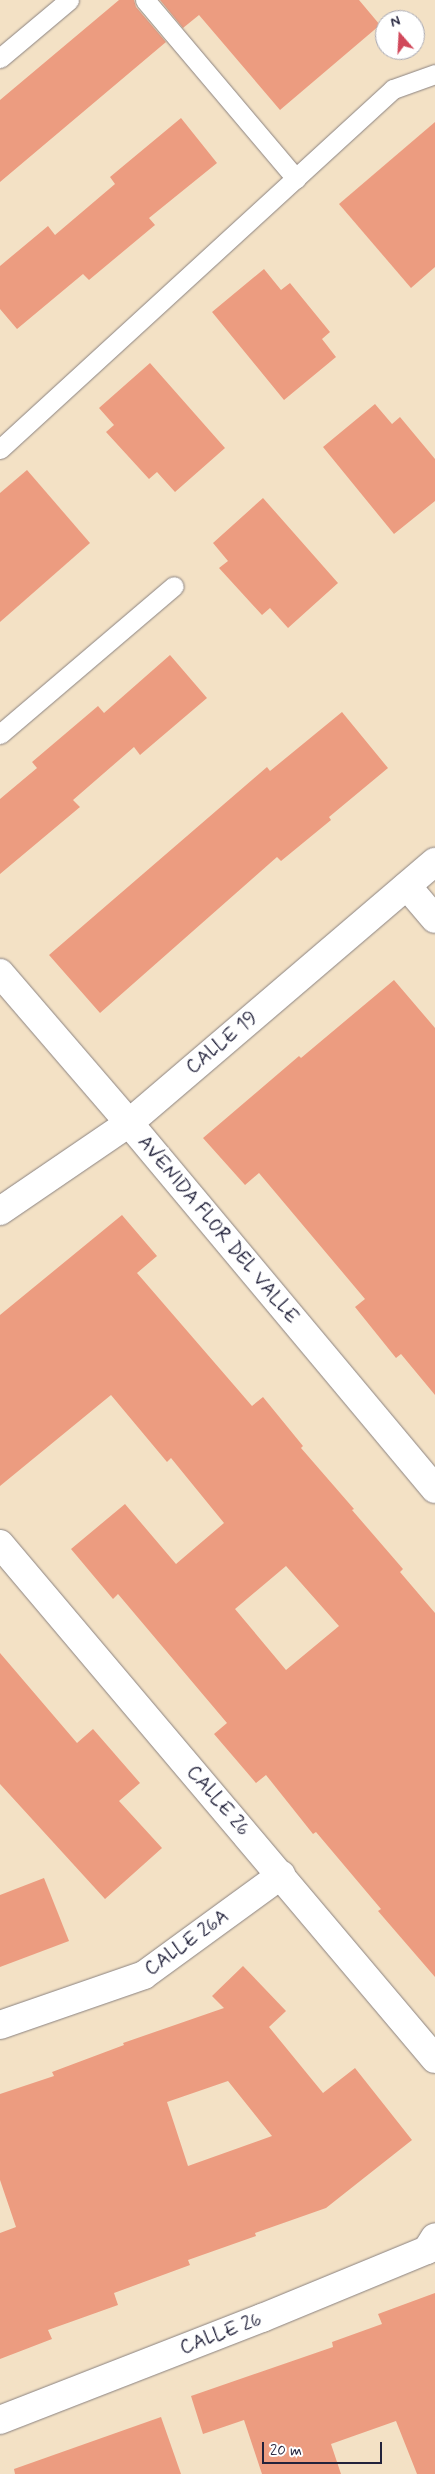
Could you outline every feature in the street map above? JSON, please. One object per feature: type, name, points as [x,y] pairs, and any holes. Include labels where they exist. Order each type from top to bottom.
[{"type":"street","name":"CALLE 19","points":[[0,1211],[128,1123],[435,862]]},
{"type":"street","points":[[407,886],[435,919]]},
{"type":"street","name":"AVENIDA FLOR DEL VALLE","points":[[0,973],[435,1489]]},
{"type":"street","name":"CALLE 26","points":[[0,1544],[281,1874],[435,2059]]},
{"type":"street","name":"CALLE 26A","points":[[0,2025],[144,1975],[281,1874]]},
{"type":"street","name":"CALLE 26","points":[[0,2420],[262,2318],[418,2254],[427,2250],[435,2236]]},
{"type":"lane","points":[[0,58],[70,0]]},
{"type":"lane","points":[[145,0],[296,179]]},
{"type":"lane","points":[[0,450],[393,89],[435,74]]},
{"type":"lane","points":[[0,734],[174,586]]},
{"type":"building","points":[[119,0],[134,0],[136,7],[166,42],[0,182],[0,100]]},
{"type":"building","points":[[160,0],[359,0],[375,19],[375,29],[280,110],[199,15],[183,28]]},
{"type":"building","points":[[181,118],[217,163],[149,218],[155,225],[89,280],[83,274],[17,329],[0,309],[0,266],[48,226],[55,235],[115,184],[110,177]]},
{"type":"building","points":[[435,122],[435,267],[411,288],[339,204]]},
{"type":"building","points":[[264,269],[281,290],[290,283],[330,332],[322,339],[336,357],[284,400],[212,312]]},
{"type":"building","points":[[150,363],[225,448],[175,492],[157,472],[149,479],[106,432],[114,425],[99,408]]},
{"type":"building","points":[[375,404],[392,424],[400,417],[435,459],[435,501],[394,534],[323,447]]},
{"type":"building","points":[[27,470],[90,543],[0,622],[0,493]]},
{"type":"building","points":[[263,498],[338,583],[288,628],[270,608],[262,615],[219,568],[228,561],[213,543]]},
{"type":"building","points":[[170,655],[207,698],[140,755],[134,747],[73,800],[80,807],[0,874],[0,799],[37,768],[32,762],[98,706],[104,713]]},
{"type":"building","points":[[342,712],[388,768],[329,817],[331,820],[281,861],[277,857],[100,1013],[49,955],[267,767],[270,771]]},
{"type":"building","points":[[394,980],[435,1028],[435,1395],[401,1354],[396,1358],[355,1307],[365,1299],[259,1173],[245,1185],[203,1138],[299,1056],[301,1058]]},
{"type":"building","points":[[122,1215],[157,1256],[137,1273],[252,1406],[263,1397],[303,1446],[301,1448],[403,1569],[400,1572],[435,1613],[435,1977],[378,1911],[381,1909],[316,1832],[313,1834],[266,1775],[256,1783],[214,1734],[227,1723],[118,1594],[113,1599],[71,1549],[125,1504],[176,1564],[224,1523],[171,1458],[167,1462],[111,1395],[0,1486],[0,1315]],"holes":[[[286,1566],[339,1626],[286,1670],[235,1609]]]},
{"type":"building","points":[[0,1653],[77,1743],[93,1729],[140,1783],[119,1801],[162,1848],[105,1899],[0,1784]]},
{"type":"building","points":[[44,1878],[69,1941],[0,1967],[0,1895]]},
{"type":"building","points":[[243,1966],[286,2011],[269,2027],[323,2093],[355,2068],[412,2140],[326,2208],[255,2233],[256,2236],[188,2260],[190,2265],[114,2293],[118,2305],[48,2330],[52,2339],[0,2359],[0,2233],[16,2227],[0,2180],[0,2094],[54,2076],[52,2072],[124,2045],[123,2043],[224,2008],[212,1996]],"holes":[[[228,2081],[272,2136],[188,2166],[167,2102]]]},
{"type":"building","points":[[435,2293],[435,2474],[417,2474],[396,2421],[331,2444],[341,2474],[262,2474],[244,2420],[203,2434],[191,2396],[333,2347],[332,2342],[382,2324],[378,2314]]},
{"type":"building","points":[[161,2417],[181,2474],[15,2474],[14,2469]]}]
